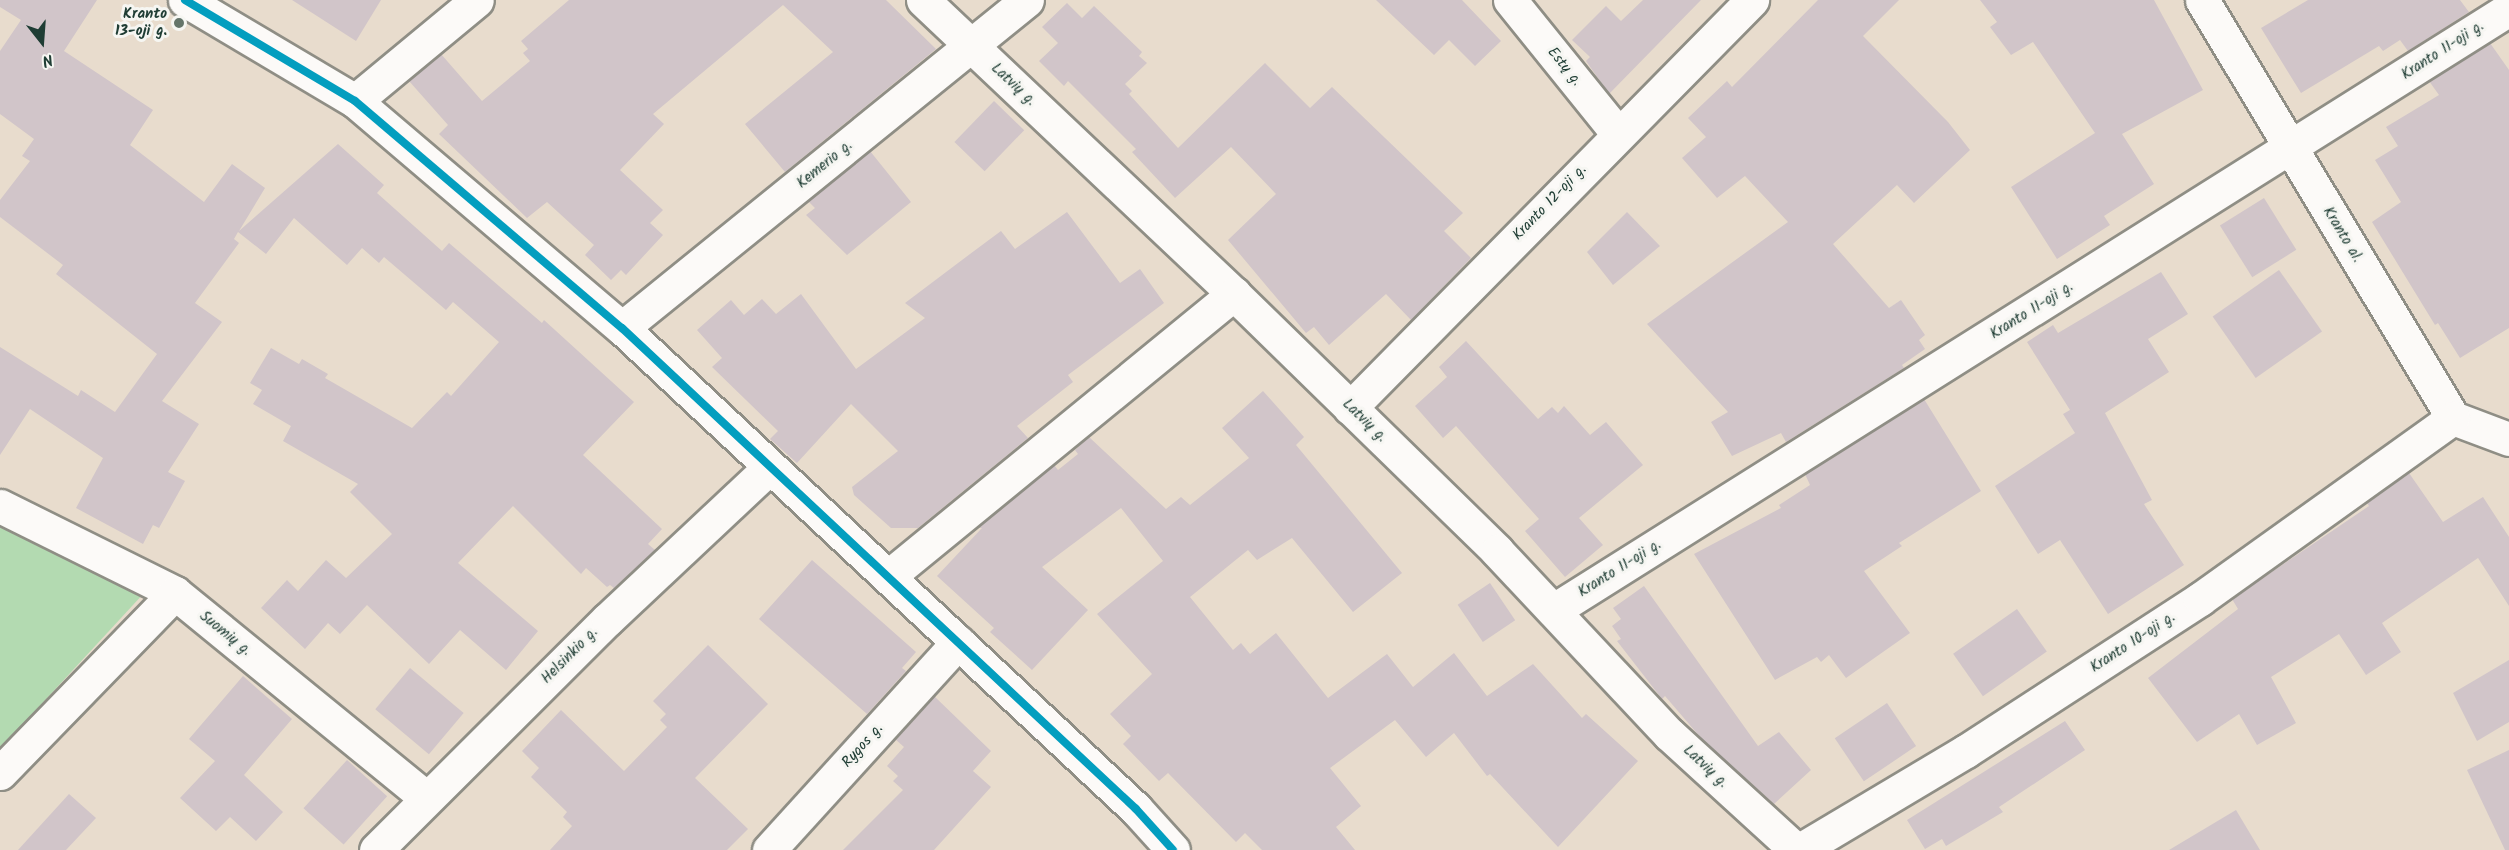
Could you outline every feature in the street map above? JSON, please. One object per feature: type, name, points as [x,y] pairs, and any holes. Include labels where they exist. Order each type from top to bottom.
[{"type":"street","points":[[185,0],[355,101],[622,328],[1136,809],[1173,850]]},
{"type":"street","points":[[355,101],[477,0]]},
{"type":"street","name":"Latvių g.","points":[[923,0],[1234,294],[1350,408],[1554,610],[1669,734],[1798,850]]},
{"type":"street","name":"Kemerio g.","points":[[622,328],[1027,0]]},
{"type":"street","name":"Estų g.","points":[[1510,0],[1617,134]]},
{"type":"street","name":"Kranto 12-oji g.","points":[[1350,408],[1617,134],[1752,0]]},
{"type":"street","name":"Kranto al.","points":[[2202,0],[2453,418]]},
{"type":"street","name":"Kranto 11-oji g.","points":[[1554,610],[2291,149],[2509,9]]},
{"type":"street","points":[[889,576],[1234,294]]},
{"type":"street","points":[[2453,418],[2509,439]]},
{"type":"street","name":"Kranto 10-oji g.","points":[[1798,850],[1966,751],[2200,599],[2453,418]]},
{"type":"street","name":"Helsinkio g.","points":[[376,850],[608,619],[770,467]]},
{"type":"street","name":"Suomių g.","points":[[0,506],[175,593],[426,798]]},
{"type":"street","points":[[0,772],[175,593]]},
{"type":"street","name":"Rygos g.","points":[[769,850],[958,642]]},
{"type":"green space","points":[[0,524],[145,592],[0,749]]},
{"type":"building","points":[[0,0],[97,0],[64,51],[153,110],[130,145],[204,202],[232,164],[265,188],[239,231],[338,144],[384,185],[377,193],[442,251],[449,243],[542,323],[544,320],[634,402],[583,455],[662,529],[648,544],[655,550],[614,588],[610,585],[607,587],[586,568],[581,574],[513,506],[458,563],[538,631],[506,670],[460,630],[429,664],[367,605],[340,634],[328,623],[305,649],[261,608],[287,580],[298,591],[326,560],[346,578],[392,534],[350,492],[358,484],[283,441],[291,426],[253,404],[262,390],[250,383],[271,348],[299,364],[302,359],[328,374],[325,378],[412,428],[447,392],[451,396],[499,342],[453,302],[446,310],[384,257],[379,263],[362,248],[347,265],[294,218],[266,254],[238,232],[234,239],[239,243],[195,303],[222,322],[162,401],[199,424],[168,472],[185,481],[159,528],[153,525],[143,544],[76,508],[103,458],[30,409],[0,455],[0,347],[78,396],[81,390],[115,412],[157,354],[56,274],[63,265],[0,217],[0,200],[30,161],[22,156],[34,139],[0,114],[0,51],[21,20],[0,7]]},
{"type":"building","points":[[292,0],[381,0],[356,41]]},
{"type":"building","points":[[569,0],[886,0],[936,49],[785,172],[745,124],[833,52],[783,5],[653,114],[664,124],[620,170],[663,210],[650,223],[663,235],[626,275],[621,270],[611,280],[585,255],[594,245],[547,202],[527,218],[439,134],[448,125],[409,81],[441,54],[482,101],[530,61],[523,53],[528,49],[521,41]]},
{"type":"building","points":[[1376,0],[1462,0],[1501,41],[1475,66],[1449,40],[1434,55]]},
{"type":"building","points":[[1643,0],[1701,0],[1609,94],[1586,61],[1590,57],[1572,40],[1606,6],[1621,21]]},
{"type":"building","points":[[1818,0],[1899,0],[1863,36],[1948,122],[1970,150],[1914,203],[1897,185],[1833,244],[1889,308],[1901,300],[1925,335],[1919,340],[1925,349],[1902,365],[1904,368],[1786,442],[1781,433],[1732,456],[1711,422],[1728,412],[1647,324],[1788,222],[1745,176],[1717,198],[1682,158],[1706,137],[1688,118],[1727,81],[1732,87]]},
{"type":"building","points":[[1980,0],[2154,0],[2203,90],[2122,134],[2154,184],[2104,216],[2110,225],[2057,259],[2011,187],[2095,133],[2033,42],[2011,55],[1990,27],[1997,22]]},
{"type":"building","points":[[2308,0],[2460,0],[2469,12],[2408,51],[2400,40],[2383,51],[2379,46],[2301,93],[2261,28]]},
{"type":"building","points":[[1067,3],[1082,18],[1094,6],[1142,52],[1139,56],[1147,63],[1125,84],[1132,91],[1129,94],[1178,148],[1265,63],[1310,108],[1332,87],[1463,213],[1444,231],[1471,258],[1411,320],[1386,294],[1329,345],[1314,327],[1306,333],[1228,240],[1276,194],[1231,147],[1175,198],[1132,152],[1136,149],[1068,81],[1064,86],[1039,61],[1058,43],[1042,27]]},
{"type":"building","points":[[2490,43],[2509,70],[2509,328],[2460,358],[2438,323],[2435,325],[2372,222],[2401,202],[2375,160],[2398,146],[2386,127],[2439,95],[2429,81]]},
{"type":"building","points":[[994,101],[1024,130],[985,171],[954,142]]},
{"type":"building","points":[[870,151],[911,202],[847,255],[806,215],[815,208],[808,201]]},
{"type":"building","points":[[2264,198],[2296,250],[2252,277],[2220,226]]},
{"type":"building","points":[[1067,212],[1120,283],[1140,269],[1164,303],[1068,375],[1073,382],[1017,426],[1028,438],[918,528],[891,528],[854,495],[852,487],[898,451],[851,404],[797,463],[770,439],[778,431],[712,367],[722,358],[697,330],[731,300],[744,315],[762,299],[776,314],[801,294],[856,369],[925,318],[905,303],[970,254],[1001,231],[1015,249]]},
{"type":"building","points":[[1627,212],[1660,246],[1613,285],[1587,252]]},
{"type":"building","points":[[2279,270],[2322,331],[2256,378],[2213,316]]},
{"type":"building","points":[[2161,272],[2188,314],[2148,339],[2169,372],[2105,413],[2152,500],[2144,504],[2184,565],[2108,614],[2060,540],[2038,554],[1995,486],[2075,433],[2063,414],[2070,410],[2027,342],[2053,325],[2058,333]]},
{"type":"building","points":[[1466,341],[1538,419],[1552,407],[1558,413],[1564,406],[1590,435],[1606,422],[1643,465],[1579,518],[1603,545],[1565,577],[1525,531],[1539,519],[1456,426],[1443,438],[1415,406],[1447,377],[1439,367]]},
{"type":"building","points":[[1263,391],[1304,437],[1296,445],[1402,573],[1353,612],[1292,538],[1257,560],[1248,550],[1190,597],[1233,650],[1241,643],[1250,654],[1276,633],[1328,698],[1387,654],[1413,687],[1454,653],[1487,696],[1533,664],[1582,718],[1586,714],[1638,761],[1558,847],[1490,774],[1487,776],[1454,733],[1426,757],[1395,720],[1330,768],[1361,806],[1336,827],[1355,850],[1262,850],[1245,833],[1236,842],[1168,773],[1159,781],[1123,744],[1131,736],[1110,714],[1152,674],[1097,614],[1163,561],[1121,508],[1042,567],[1088,610],[1032,670],[990,632],[994,628],[937,576],[982,528],[978,528],[1054,465],[1058,470],[1078,454],[1075,450],[1089,437],[1166,509],[1181,497],[1190,505],[1249,458],[1222,428]]},
{"type":"building","points":[[1924,399],[1981,491],[1899,543],[1902,546],[1864,571],[1910,633],[1846,678],[1829,655],[1821,662],[1817,657],[1775,680],[1694,554],[1781,508],[1779,505],[1810,485],[1805,474]]},
{"type":"building","points":[[2409,473],[2443,522],[2483,497],[2509,537],[2509,606],[2478,558],[2382,623],[2401,652],[2366,675],[2339,634],[2271,677],[2296,723],[2257,745],[2239,714],[2197,742],[2148,678],[2238,609],[2232,599],[2369,506],[2367,503]]},
{"type":"building","points":[[812,560],[916,652],[902,668],[906,671],[867,714],[759,619]]},
{"type":"building","points":[[1490,583],[1515,620],[1483,642],[1458,605]]},
{"type":"building","points":[[1644,586],[1758,746],[1779,732],[1811,770],[1774,804],[1701,738],[1665,696],[1662,699],[1617,641],[1621,639],[1612,626],[1621,619],[1613,608]]},
{"type":"building","points":[[2017,609],[2047,652],[1983,696],[1953,654]]},
{"type":"building","points":[[708,645],[768,704],[695,778],[748,829],[727,850],[550,850],[572,826],[563,817],[567,812],[531,777],[539,768],[522,751],[561,710],[624,771],[667,727],[660,720],[666,714],[653,701]]},
{"type":"building","points":[[2509,660],[2509,722],[2477,741],[2453,693]]},
{"type":"building","points":[[410,668],[464,713],[429,754],[375,709]]},
{"type":"building","points":[[243,676],[292,719],[244,775],[283,812],[256,841],[230,817],[216,831],[180,798],[215,761],[189,739]]},
{"type":"building","points":[[934,696],[991,751],[973,771],[991,787],[934,850],[843,850],[903,790],[893,781],[898,776],[887,766],[904,747],[895,739]]},
{"type":"building","points":[[1887,703],[1916,746],[1864,781],[1835,738]]},
{"type":"building","points":[[2065,721],[2085,750],[1999,807],[2003,812],[1946,846],[1942,839],[1925,849],[1907,820]]},
{"type":"building","points":[[2509,750],[2509,850],[2505,850],[2467,770]]},
{"type":"building","points":[[347,760],[387,796],[344,844],[304,808]]},
{"type":"building","points":[[69,794],[96,818],[66,850],[18,850]]},
{"type":"building","points":[[2236,810],[2260,850],[2169,850]]},
{"type":"transit line","points":[[185,0],[355,101],[622,328],[1136,809],[1173,850]]},
{"type":"place","name":"Kranto 13-oji g.","points":[[179,23]]}]
